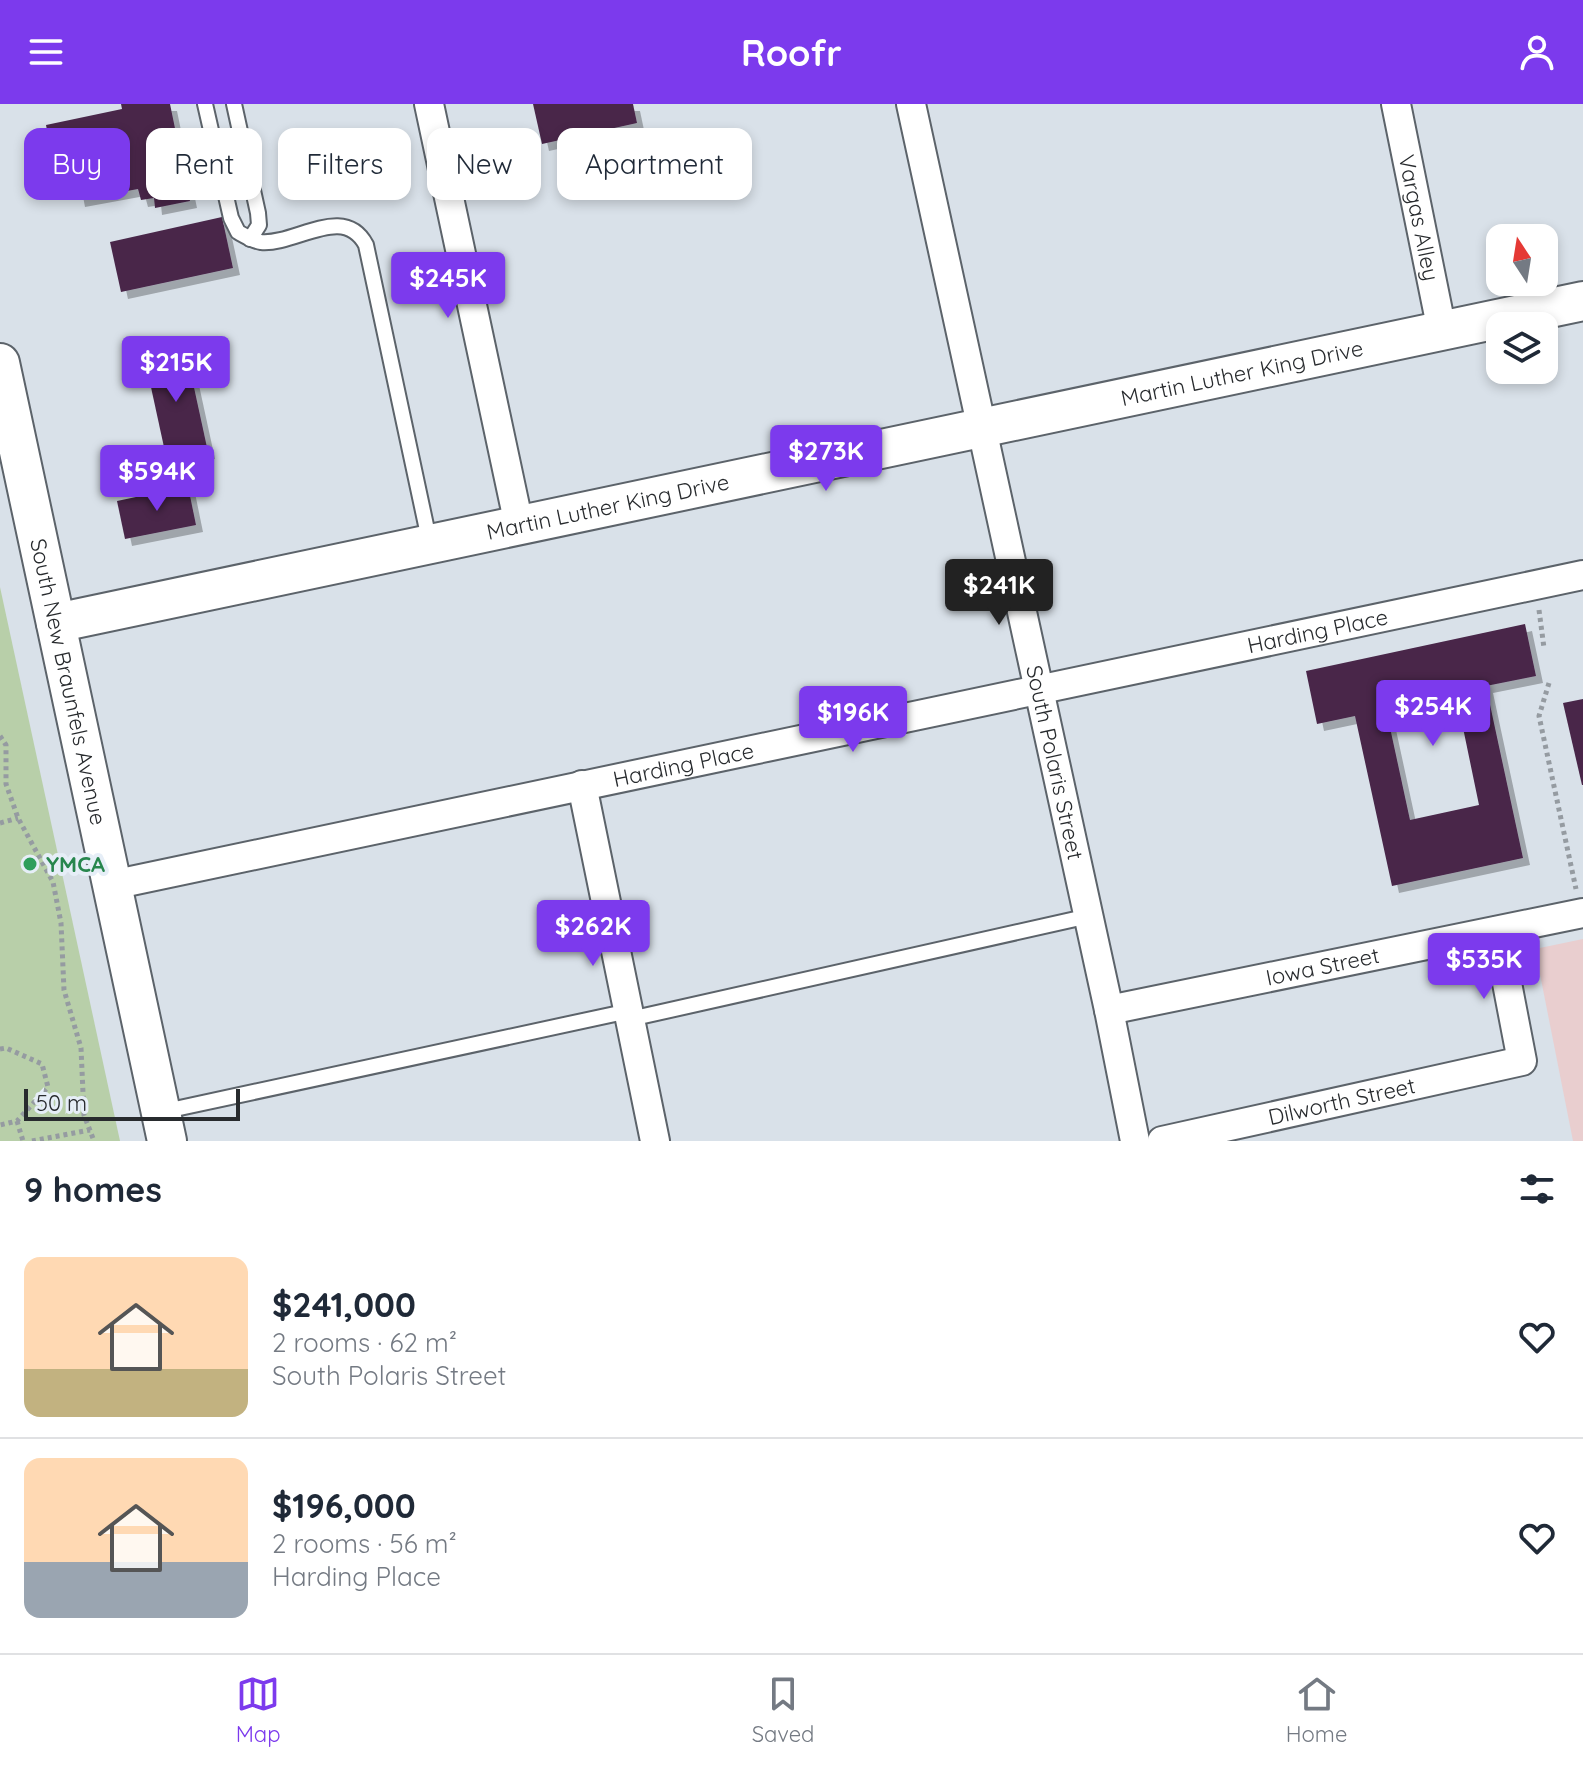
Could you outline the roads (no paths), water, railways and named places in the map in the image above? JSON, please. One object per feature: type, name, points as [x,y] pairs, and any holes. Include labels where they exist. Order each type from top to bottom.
[{"type":"main road","name":"Martin Luther King Drive","points":[[56,623],[1583,301]]},
{"type":"main road","name":"South New Braunfels Avenue","points":[[0,363],[164,1126]]},
{"type":"street","points":[[429,104],[519,525]]},
{"type":"street","name":"South Polaris Street","points":[[911,104],[1089,916],[1135,1141]]},
{"type":"street","name":"Vargas Alley","points":[[1396,104],[1442,331]]},
{"type":"street","name":"Harding Place","points":[[112,885],[1583,575]]},
{"type":"street","points":[[582,785],[655,1141]]},
{"type":"street","name":"Iowa Street","points":[[1109,1010],[1582,913]]},
{"type":"street","name":"Dilworth Street","points":[[1162,1141],[1522,1061],[1497,931]]},
{"type":"lane","points":[[205,104],[231,218],[238,232],[263,242],[338,226],[353,228],[360,233],[366,245],[430,544]]},
{"type":"lane","points":[[234,104],[258,213],[259,225],[250,239]]},
{"type":"lane","points":[[164,1126],[629,1015],[1089,916]]},
{"type":"place","name":"YMCA","points":[[30,864]]}]
